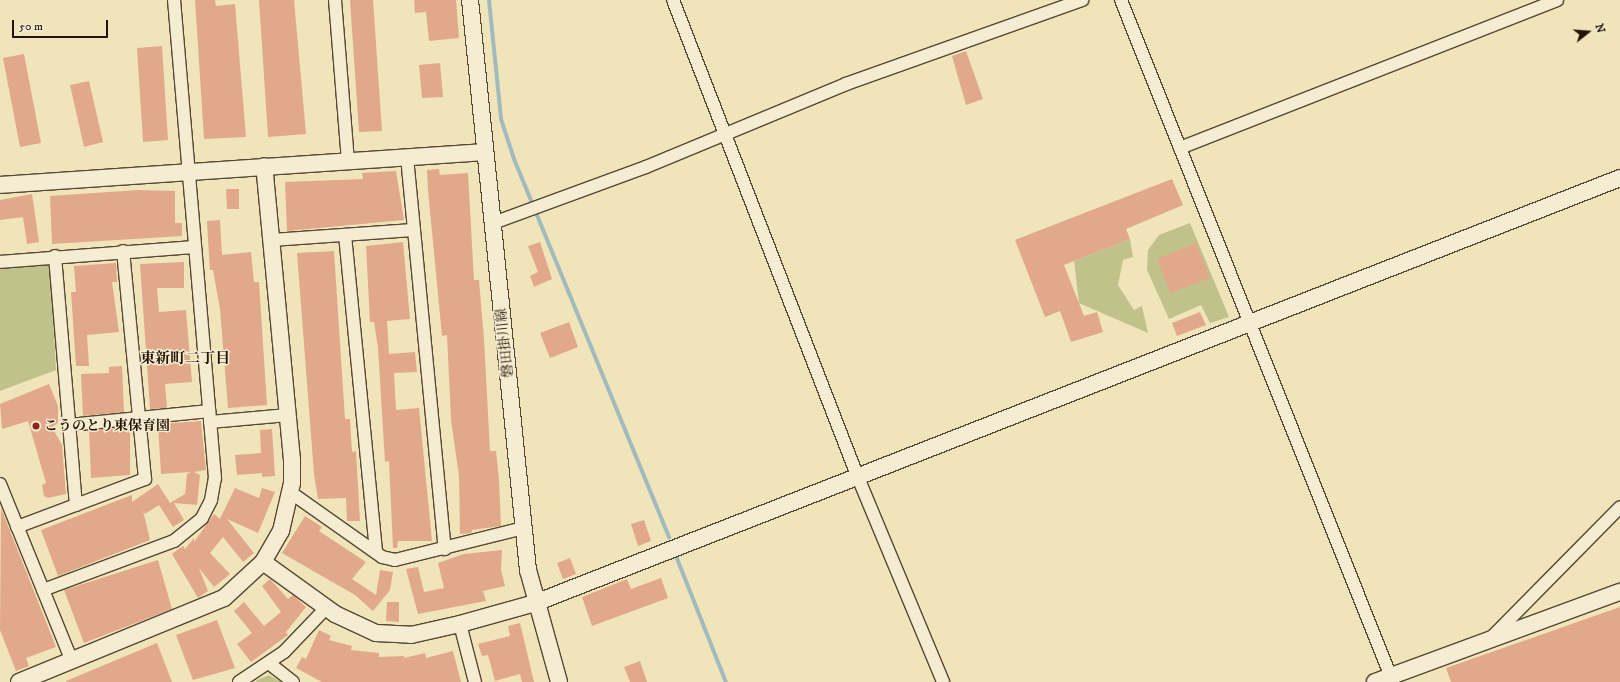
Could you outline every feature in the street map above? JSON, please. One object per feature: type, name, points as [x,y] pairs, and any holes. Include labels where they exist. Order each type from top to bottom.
[{"type":"street","points":[[43,590],[174,541],[202,518],[215,478],[187,172],[174,0]]},
{"type":"street","points":[[335,0],[348,161]]},
{"type":"street","name":"磐田掛川線","points":[[470,0],[523,528],[535,603],[559,682]]},
{"type":"street","points":[[673,0],[723,134],[857,475],[943,682]]},
{"type":"street","points":[[493,223],[646,167],[846,84],[1082,0]]},
{"type":"street","points":[[1121,0],[1248,325],[1392,679]]},
{"type":"street","points":[[1180,148],[1557,0]]},
{"type":"street","points":[[0,185],[485,152]]},
{"type":"street","points":[[407,157],[445,549]]},
{"type":"street","points":[[19,682],[206,608],[224,598],[263,562],[281,531],[290,492],[292,460],[264,166]]},
{"type":"street","points":[[263,562],[326,608],[356,626],[395,636],[460,624],[535,603],[857,475],[1248,325],[1620,178]]},
{"type":"street","points":[[271,240],[414,230]]},
{"type":"street","points":[[345,235],[376,552]]},
{"type":"street","points":[[0,262],[55,256],[194,246]]},
{"type":"street","points":[[17,527],[146,479],[123,251]]},
{"type":"street","points":[[55,256],[76,505]]},
{"type":"street","points":[[69,425],[140,417],[288,415]]},
{"type":"street","points":[[0,484],[72,661]]},
{"type":"street","points":[[290,492],[376,552],[394,560],[445,549],[523,528]]},
{"type":"street","points":[[1490,639],[1620,507]]},
{"type":"street","points":[[1375,682],[1392,679],[1490,639],[1620,592]]},
{"type":"street","points":[[242,681],[270,664],[305,634],[326,608]]},
{"type":"street","points":[[460,624],[475,682]]},
{"type":"street","points":[[270,664],[293,682]]},
{"type":"green space","points":[[1190,223],[1229,317],[1210,323],[1201,305],[1169,319],[1147,270],[1148,250],[1159,235]]},
{"type":"green space","points":[[1130,239],[1133,257],[1123,260],[1118,285],[1134,310],[1142,306],[1148,333],[1079,303],[1074,261]]},
{"type":"green space","points":[[50,256],[56,370],[0,391],[0,263]]},
{"type":"green space","points":[[269,675],[281,682],[256,682],[257,680]]},
{"type":"building","points":[[195,0],[215,0],[216,6],[235,4],[246,137],[204,139]]},
{"type":"building","points":[[259,0],[294,0],[306,134],[268,137]]},
{"type":"building","points":[[350,0],[373,0],[382,131],[359,132]]},
{"type":"building","points":[[414,0],[456,0],[459,38],[429,41],[426,12],[415,13]]},
{"type":"building","points":[[162,46],[168,140],[143,142],[137,48]]},
{"type":"building","points":[[966,51],[983,99],[966,105],[952,56]]},
{"type":"building","points":[[24,54],[41,143],[20,147],[3,58]]},
{"type":"building","points":[[440,63],[443,97],[422,98],[419,65]]},
{"type":"building","points":[[89,81],[103,142],[84,147],[70,85]]},
{"type":"building","points":[[439,169],[440,175],[468,173],[474,280],[479,280],[484,339],[490,451],[496,451],[499,480],[501,526],[472,530],[471,533],[460,534],[459,476],[451,420],[447,335],[442,336],[428,190],[427,170]]},
{"type":"building","points":[[396,171],[404,220],[287,231],[285,182],[363,179],[362,173]]},
{"type":"building","points":[[1172,179],[1183,205],[1126,229],[1130,239],[1064,265],[1084,316],[1097,312],[1103,332],[1071,342],[1060,311],[1045,317],[1015,240]]},
{"type":"building","points":[[226,189],[239,189],[239,209],[227,209]]},
{"type":"building","points":[[138,190],[175,191],[175,223],[182,223],[182,236],[52,244],[50,196]]},
{"type":"building","points":[[32,194],[39,242],[27,244],[23,217],[0,220],[0,200]]},
{"type":"building","points":[[220,220],[222,255],[251,252],[254,282],[259,282],[267,405],[228,408],[220,309],[213,270],[210,270],[207,221]]},
{"type":"building","points":[[403,242],[410,319],[387,321],[389,354],[415,352],[417,372],[394,373],[396,410],[419,408],[432,541],[398,541],[397,548],[393,548],[389,461],[385,462],[378,348],[374,322],[370,322],[366,246]]},
{"type":"building","points":[[540,242],[552,279],[534,287],[530,276],[538,272],[528,246]]},
{"type":"building","points":[[1196,243],[1210,278],[1170,293],[1157,259]]},
{"type":"building","points":[[334,251],[345,419],[350,419],[352,452],[356,451],[360,521],[347,521],[346,498],[318,499],[314,474],[297,253]]},
{"type":"building","points":[[184,262],[184,288],[157,288],[159,312],[186,310],[192,382],[165,384],[167,408],[150,409],[140,264]]},
{"type":"building","points":[[116,263],[117,282],[112,282],[119,332],[87,335],[89,366],[76,366],[71,292],[76,292],[74,266]]},
{"type":"building","points":[[1200,312],[1206,325],[1177,336],[1172,323]]},
{"type":"building","points":[[569,322],[578,347],[550,358],[540,333]]},
{"type":"building","points":[[122,366],[124,412],[83,416],[81,374],[109,373],[109,367]]},
{"type":"building","points":[[49,384],[58,406],[58,423],[52,427],[62,445],[66,494],[48,498],[44,496],[42,485],[46,483],[28,421],[2,429],[0,404]]},
{"type":"building","points":[[201,421],[206,470],[194,472],[200,475],[197,505],[174,503],[184,520],[173,527],[159,505],[145,514],[143,510],[150,540],[58,576],[41,530],[132,495],[132,502],[158,484],[170,503],[185,494],[187,474],[191,472],[161,474],[158,424]]},
{"type":"building","points":[[130,427],[130,475],[91,478],[89,430]]},
{"type":"building","points":[[272,429],[275,476],[262,477],[262,473],[237,475],[235,455],[261,453],[260,430]]},
{"type":"building","points":[[235,488],[259,498],[262,488],[275,492],[258,533],[227,519],[254,553],[243,562],[223,537],[210,553],[230,574],[214,587],[199,568],[208,591],[198,598],[172,554],[183,546],[185,549],[194,538],[194,542],[214,514],[220,519]]},
{"type":"building","points":[[1,508],[56,647],[26,658],[29,666],[16,671],[0,630]]},
{"type":"building","points":[[305,516],[322,527],[319,531],[366,562],[352,579],[376,595],[380,570],[393,572],[390,590],[373,611],[355,595],[282,553]]},
{"type":"building","points":[[644,520],[651,541],[638,546],[631,524]]},
{"type":"building","points":[[502,550],[501,570],[505,586],[483,591],[486,601],[418,614],[406,569],[418,567],[424,592],[444,588],[438,563],[464,554]]},
{"type":"building","points":[[570,558],[576,574],[563,579],[557,563]]},
{"type":"building","points":[[158,560],[172,609],[84,643],[64,590]]},
{"type":"building","points":[[661,578],[668,598],[592,626],[582,597],[627,579],[631,589]]},
{"type":"building","points":[[270,579],[288,599],[293,595],[306,607],[286,632],[288,635],[251,662],[237,644],[252,633],[234,611],[244,602],[264,626],[281,612],[262,586]]},
{"type":"building","points":[[387,602],[399,602],[399,622],[386,621]]},
{"type":"building","points":[[1620,607],[1620,682],[1451,682],[1446,668]]},
{"type":"building","points":[[217,620],[235,668],[193,680],[176,635]]},
{"type":"building","points":[[520,623],[534,682],[522,682],[520,674],[495,681],[488,655],[482,656],[478,644],[510,636],[508,626]]},
{"type":"building","points":[[319,630],[331,636],[329,640],[352,646],[351,650],[379,653],[379,657],[404,656],[404,658],[425,653],[426,658],[453,651],[461,682],[322,682],[296,668],[302,657],[306,659]]},
{"type":"building","points":[[157,643],[172,682],[66,682],[66,681]]},
{"type":"building","points":[[640,661],[647,682],[630,682],[624,667]]},
{"type":"waterway","points":[[489,0],[501,119],[514,159],[669,537]]},
{"type":"waterway","points":[[676,556],[726,682]]},
{"type":"place","name":"こうのとり東保育園","points":[[36,426]]},
{"type":"district","name":"東新町二丁目","points":[[185,359]]}]
